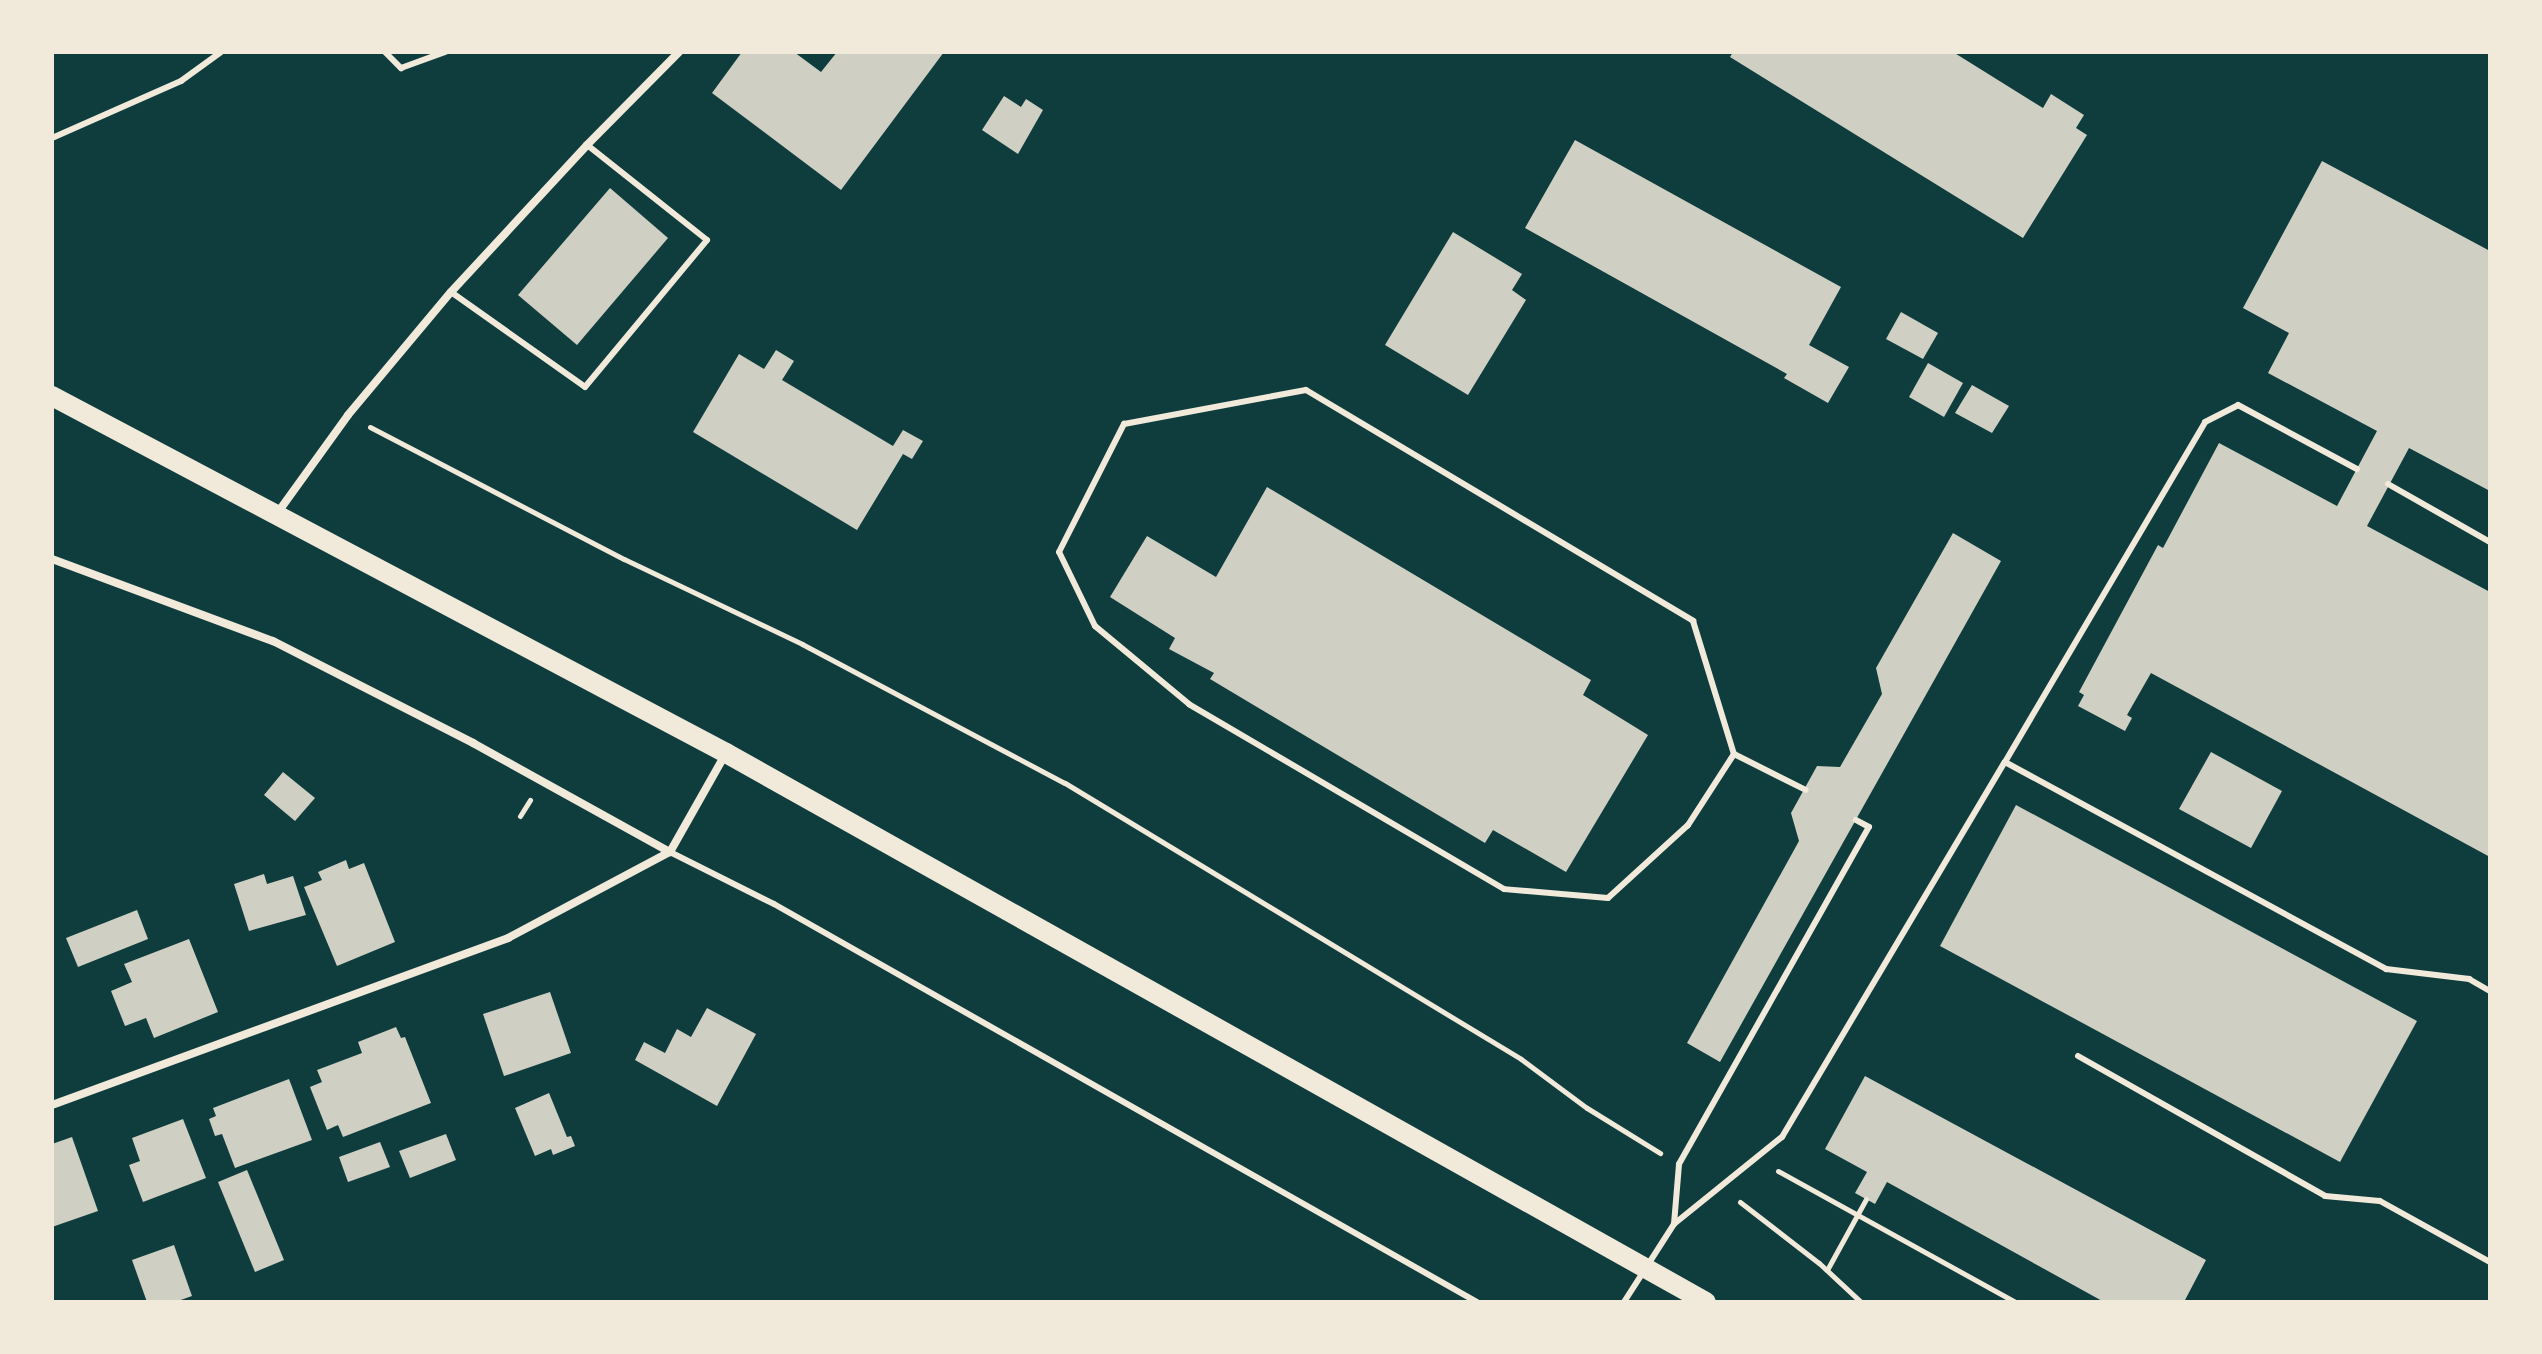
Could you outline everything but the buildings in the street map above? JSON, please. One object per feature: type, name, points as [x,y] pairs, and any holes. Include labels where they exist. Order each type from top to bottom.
[{"type":"main road","points":[[52,396],[726,753],[1706,1302]]},
{"type":"street","points":[[275,516],[348,415],[451,292],[587,145],[679,52]]},
{"type":"street","points":[[52,559],[273,641],[473,743],[670,852]]},
{"type":"street","points":[[52,1105],[508,938],[670,852],[726,753]]},
{"type":"lane","points":[[52,138],[181,81],[221,52]]},
{"type":"lane","points":[[385,52],[401,68],[445,52]]},
{"type":"lane","points":[[451,292],[585,387],[707,240],[587,145]]},
{"type":"lane","points":[[1734,754],[1688,825],[1608,898],[1504,889],[1189,704],[1095,626],[1059,552],[1124,424],[1306,390],[1693,621],[1734,754],[1806,790]]},
{"type":"lane","points":[[1624,1302],[1643,1267],[1674,1224],[1782,1137],[2205,422],[2238,405],[2357,469]]},
{"type":"lane","points":[[2388,484],[2490,542]]},
{"type":"lane","points":[[2005,762],[2386,969],[2469,979],[2490,991]]},
{"type":"lane","points":[[1674,1224],[1679,1164],[1869,827],[1856,820]]},
{"type":"lane","points":[[670,852],[774,904],[1477,1302]]},
{"type":"lane","points":[[2078,1056],[2325,1196],[2380,1201],[2490,1262]]},
{"type":"path","points":[[348,415],[624,559],[802,644],[1065,783],[1496,1044],[1587,1108],[1679,1164]]},
{"type":"path","points":[[1754,1159],[2015,1302]]},
{"type":"path","points":[[1720,1187],[1827,1270],[1861,1302]]},
{"type":"path","points":[[1827,1270],[1866,1199]]}]
